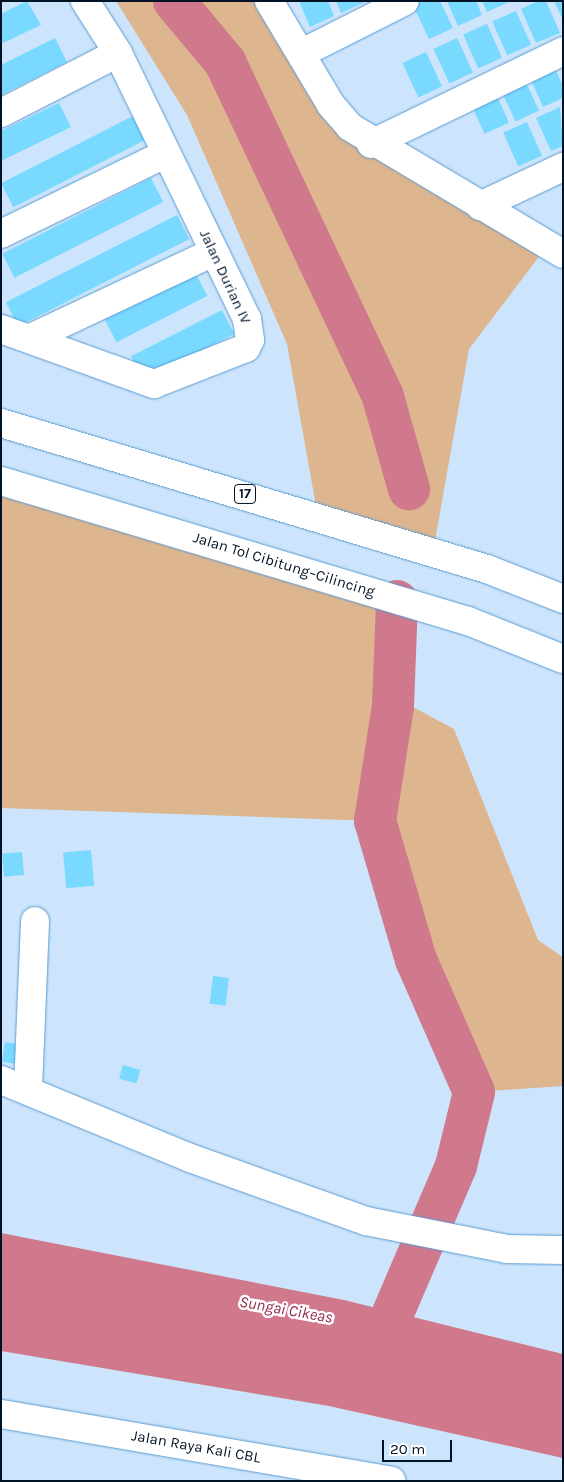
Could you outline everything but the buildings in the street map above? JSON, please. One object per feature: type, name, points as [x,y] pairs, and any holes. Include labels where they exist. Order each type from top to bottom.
[{"type":"main road","name":"Jalan Durian IV","points":[[1,329],[32,337],[154,384],[246,348],[247,319],[165,154],[118,53],[85,1]]},
{"type":"main road","points":[[269,1],[335,110],[371,144],[563,254]]},
{"type":"main road","points":[[302,53],[405,1]]},
{"type":"main road","points":[[371,144],[563,51]]},
{"type":"main road","points":[[1,113],[118,53]]},
{"type":"main road","points":[[1,234],[165,154]]},
{"type":"main road","points":[[480,206],[563,167]]},
{"type":"main road","points":[[32,337],[214,252]]},
{"type":"main road","name":"17","points":[[1,423],[487,569],[563,599]]},
{"type":"main road","name":"Jalan Tol Cibitung–Cilincing","points":[[1,481],[468,621],[563,659]]},
{"type":"main road","points":[[28,1089],[35,921]]},
{"type":"main road","points":[[1,1080],[28,1089],[190,1158],[366,1220],[507,1249],[563,1250]]},
{"type":"main road","name":"Jalan Raya Kali CBL","points":[[1,1414],[391,1481]]},
{"type":"shaded area","points":[[116,1],[268,1],[331,104],[544,250],[469,349],[433,552],[318,517],[287,344],[187,115]]},
{"type":"shaded area","points":[[1,481],[397,601],[394,697],[454,729],[538,940],[563,957],[563,1086],[474,1092],[416,960],[375,821],[1,808]]},
{"type":"water","name":"Sungai Cikeas","points":[[1,1233],[344,1300],[563,1354],[563,1458],[329,1406],[1,1351]]},
{"type":"waterway","points":[[174,1],[225,62],[383,397],[409,489]]},
{"type":"waterway","points":[[387,1327],[456,1166],[474,1092],[416,960],[375,821],[393,706],[397,601]]}]
